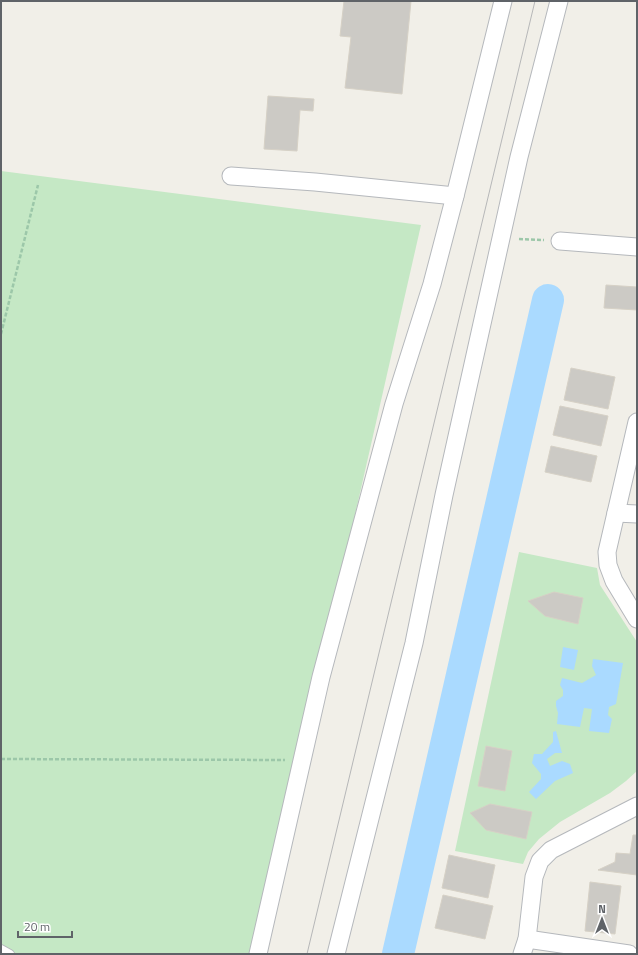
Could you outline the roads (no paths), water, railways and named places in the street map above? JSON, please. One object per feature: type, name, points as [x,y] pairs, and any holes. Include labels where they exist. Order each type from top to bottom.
[{"type":"street","points":[[258,954],[321,677],[394,404],[432,284],[503,1]]},
{"type":"street","points":[[336,954],[414,643],[444,495],[519,157],[559,1]]},
{"type":"street","points":[[231,176],[315,182],[455,196]]},
{"type":"street","points":[[560,241],[637,247]]},
{"type":"street","points":[[637,422],[607,552],[608,565],[614,581],[637,619]]},
{"type":"street","points":[[616,513],[637,514]]},
{"type":"street","points":[[629,954],[524,946],[534,878],[540,861],[552,850],[637,806]]},
{"type":"lane","points":[[1,949],[10,954]]},
{"type":"water","points":[[563,647],[578,650],[574,670],[560,667]]},
{"type":"water","points":[[593,659],[623,663],[616,704],[609,707],[608,715],[612,719],[609,733],[589,731],[592,709],[584,708],[580,727],[557,724],[558,713],[556,701],[563,696],[563,690],[560,685],[562,678],[582,683],[596,675],[592,666]]},
{"type":"water","points":[[556,731],[562,753],[555,753],[547,759],[550,766],[562,761],[570,764],[573,773],[555,781],[536,799],[529,792],[541,779],[541,774],[532,763],[534,754],[542,754],[553,742],[553,732]]},
{"type":"waterway","points":[[398,954],[548,300]]},
{"type":"tram line","points":[[307,954],[535,1]]}]
